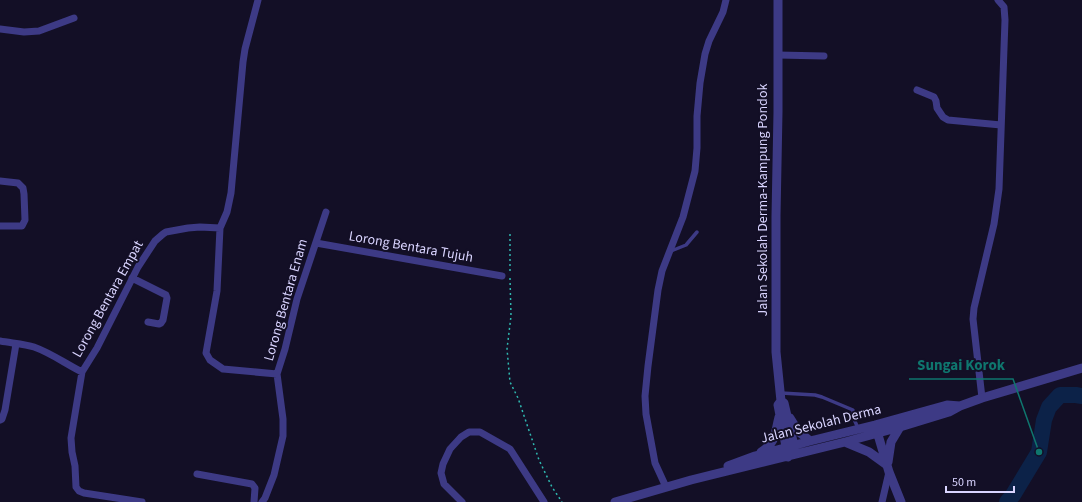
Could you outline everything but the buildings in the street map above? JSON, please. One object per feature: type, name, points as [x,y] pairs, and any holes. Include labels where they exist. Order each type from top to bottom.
[{"type":"street","points":[[258,0],[245,49],[241,74],[231,193],[227,212],[220,228],[217,291],[206,353],[210,360],[223,369],[277,374],[283,419],[283,436],[274,475],[262,502]]},
{"type":"street","points":[[666,487],[655,463],[646,414],[645,396],[658,290],[662,271],[683,217],[695,171],[700,83],[709,41],[723,12],[726,0]]},
{"type":"street","name":"Jalan Sekolah Derma-Kampung Pondok","points":[[778,0],[776,344],[780,397],[784,403],[783,414],[791,451]]},
{"type":"street","points":[[982,398],[973,319],[974,308],[994,224],[998,196],[1005,13],[1004,7],[998,0]]},
{"type":"street","points":[[0,29],[24,32],[39,31],[74,18]]},
{"type":"street","points":[[778,55],[824,56]]},
{"type":"street","points":[[917,90],[934,97],[937,108],[943,117],[948,120],[1001,125]]},
{"type":"street","points":[[0,181],[18,183],[23,188],[25,220],[22,226],[0,226]]},
{"type":"street","name":"Lorong Bentara Enam","points":[[277,374],[286,349],[297,299],[326,212]]},
{"type":"street","name":"Lorong Bentara Empat","points":[[142,502],[107,497],[79,491],[76,488],[71,438],[82,372],[97,348],[138,267],[155,241],[166,232],[200,227],[220,228]]},
{"type":"street","name":"Lorong Bentara Tujuh","points":[[316,243],[502,276]]},
{"type":"street","points":[[132,278],[166,295],[167,298],[163,320],[159,324],[148,322]]},
{"type":"street","points":[[0,341],[32,346],[82,372]]},
{"type":"street","points":[[0,420],[2,419],[5,410],[16,344]]},
{"type":"street","name":"Jalan Sekolah Derma","points":[[615,502],[791,451],[810,441],[858,430],[900,427],[949,412],[960,406],[982,398],[1082,368]]},
{"type":"street","name":"Jalan Sekolah Derma","points":[[691,480],[755,456],[846,442],[876,429],[947,405],[960,406]]},
{"type":"street","points":[[755,456],[767,448],[772,442],[783,414],[798,431],[810,441]]},
{"type":"street","points":[[882,502],[888,468],[890,442],[900,427]]},
{"type":"street","points":[[876,429],[888,468],[901,502]]},
{"type":"street","points":[[462,502],[444,484],[441,473],[443,464],[450,449],[461,437],[470,432],[480,432],[510,449],[544,502]]},
{"type":"street","points":[[846,442],[869,452],[888,468]]},
{"type":"street","points":[[197,474],[252,484],[255,488],[254,502]]},
{"type":"lane","points":[[670,252],[686,245],[698,232]]},
{"type":"lane","points":[[780,397],[822,397],[853,410],[853,417],[858,430]]},
{"type":"path","points":[[510,234],[511,316],[507,349],[510,382],[518,398],[539,460],[552,487],[562,502]]},
{"type":"waterway","points":[[1007,502],[1013,495],[1039,452],[1044,420],[1049,407],[1060,395],[1082,396]]},
{"type":"place","name":"Sungai Korok","points":[[1039,452]]}]
